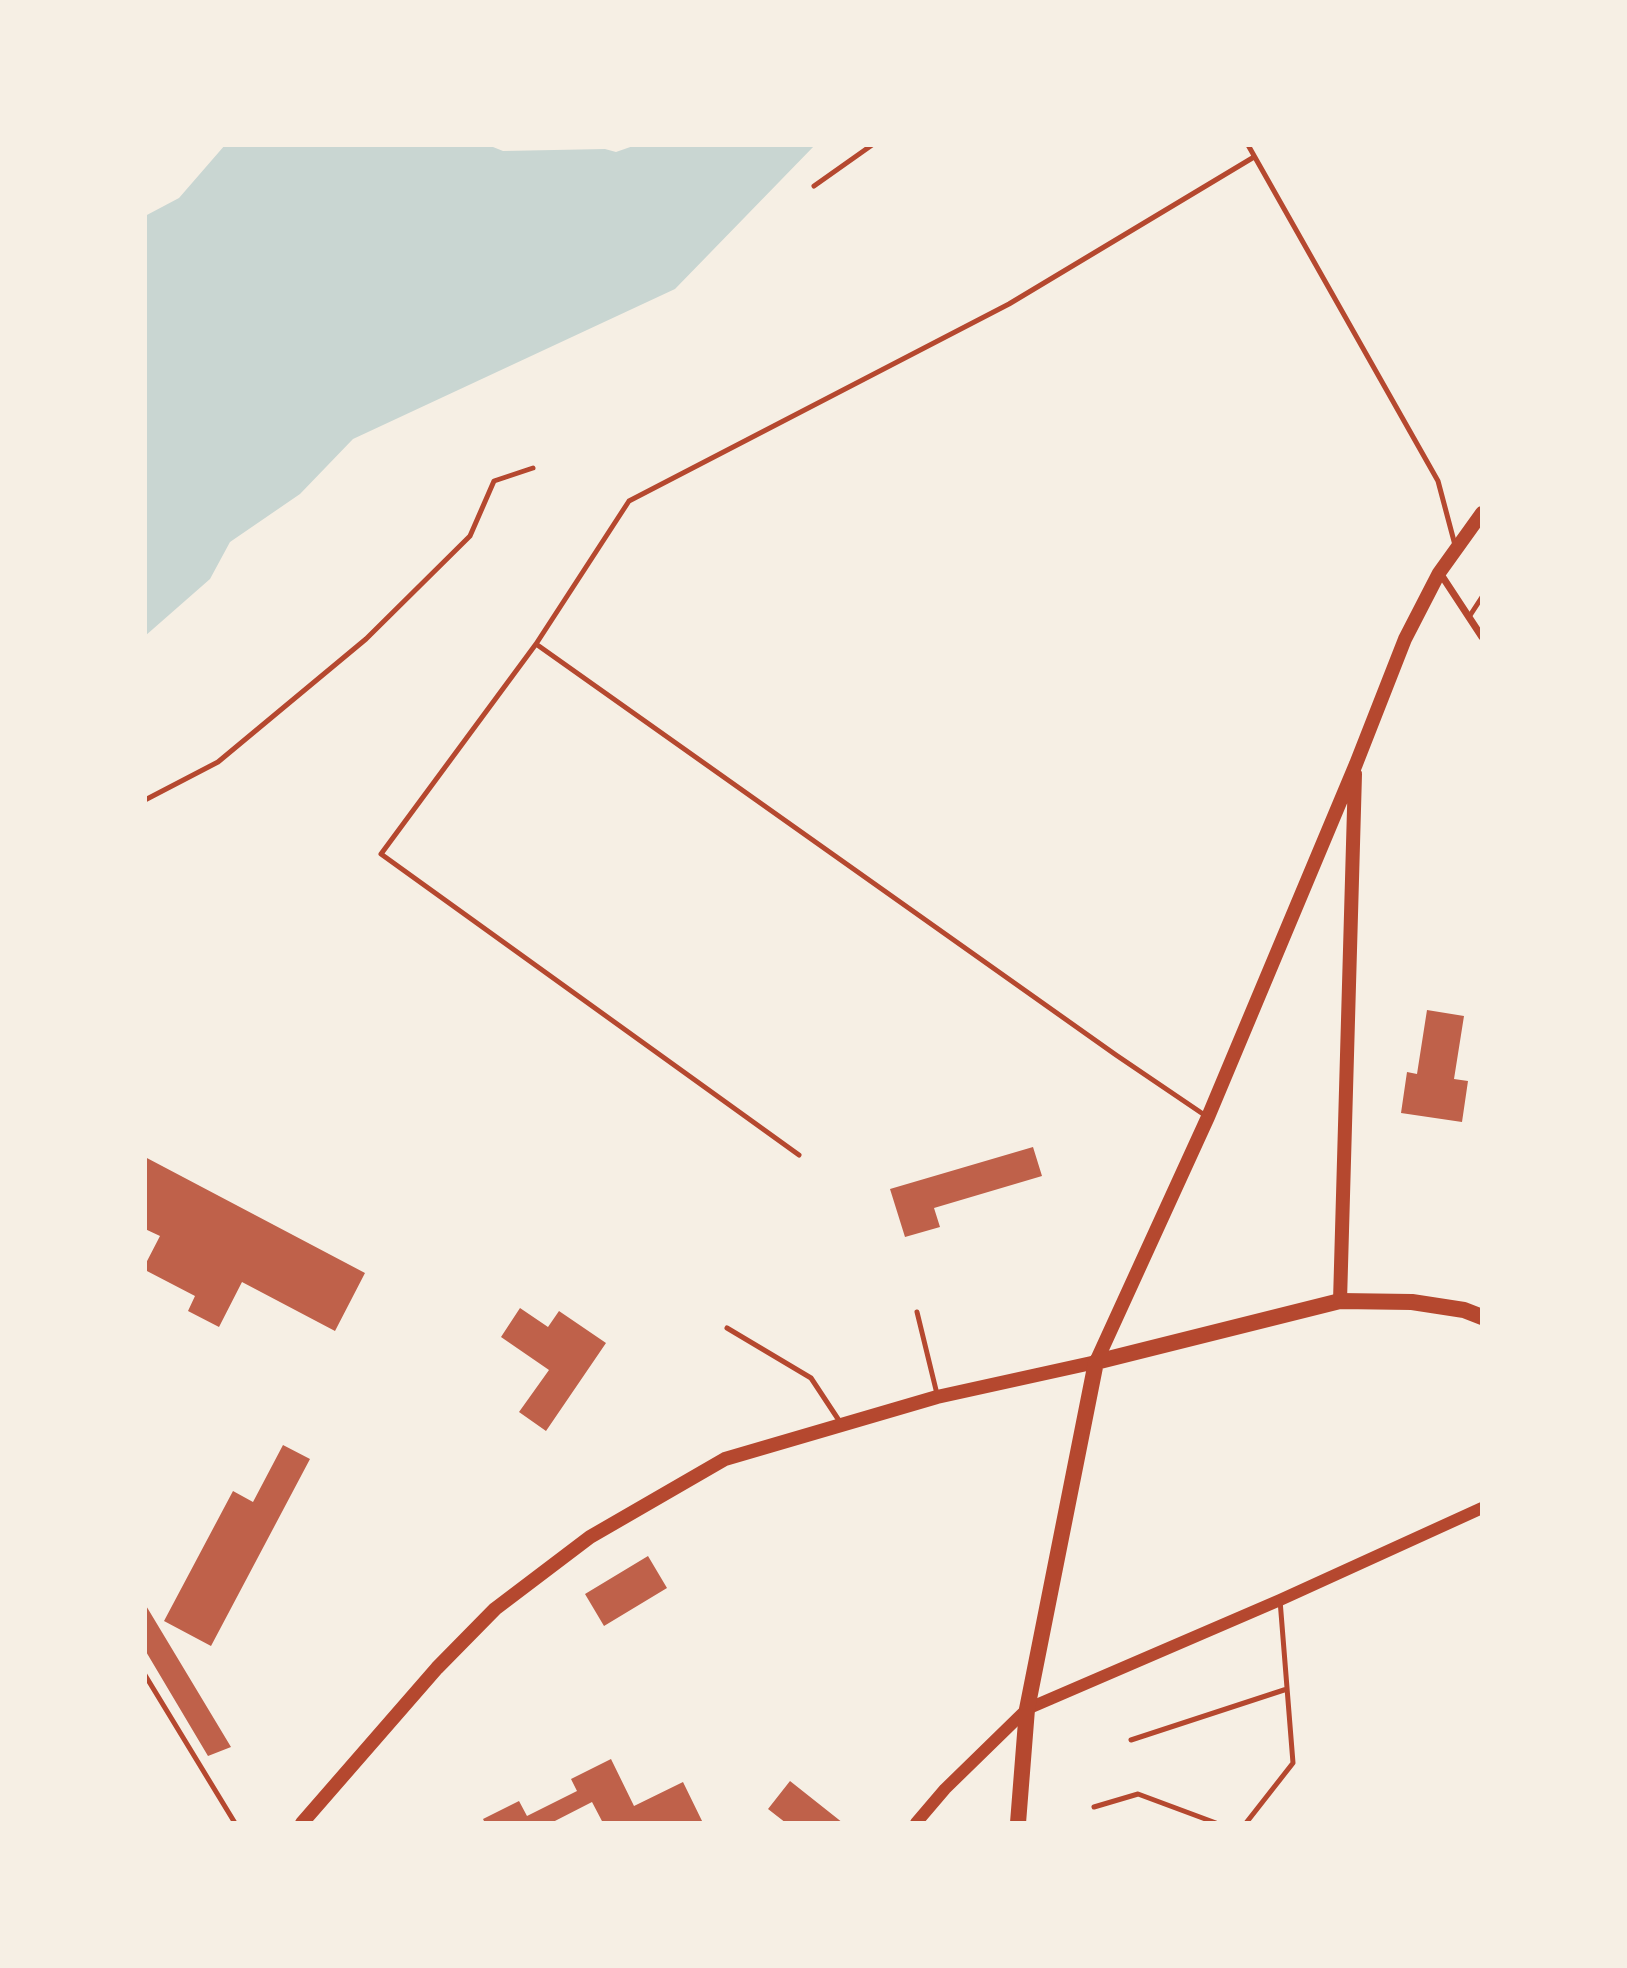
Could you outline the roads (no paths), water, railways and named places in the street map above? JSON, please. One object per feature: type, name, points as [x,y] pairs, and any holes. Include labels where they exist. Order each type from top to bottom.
[{"type":"main road","points":[[1018,1823],[1027,1709],[1096,1362],[1208,1117],[1356,764],[1405,639],[1440,573],[1482,513]]},
{"type":"main road","points":[[1340,1301],[1356,764]]},
{"type":"main road","points":[[302,1823],[437,1668],[495,1609],[590,1537],[725,1460],[937,1397],[1096,1362],[1340,1301],[1412,1302],[1464,1310],[1482,1317]]},
{"type":"street","points":[[1440,573],[1482,636]]},
{"type":"street","points":[[916,1823],[945,1789],[1027,1709],[1280,1600],[1482,1508]]},
{"type":"lane","points":[[814,186],[872,145]]},
{"type":"lane","points":[[1248,145],[1438,481],[1456,548]]},
{"type":"lane","points":[[799,1155],[381,854],[536,644],[629,501],[1009,304],[1254,157]]},
{"type":"lane","points":[[145,800],[218,762],[366,639],[470,536],[494,481],[533,468]]},
{"type":"lane","points":[[1469,617],[1482,597]]},
{"type":"lane","points":[[536,644],[1116,1055],[1208,1117]]},
{"type":"lane","points":[[917,1312],[937,1397]]},
{"type":"lane","points":[[727,1328],[811,1378],[841,1425]]},
{"type":"lane","points":[[1246,1823],[1293,1763],[1280,1600]]},
{"type":"lane","points":[[145,1675],[234,1823]]},
{"type":"lane","points":[[1131,1740],[1287,1689]]},
{"type":"lane","points":[[1094,1807],[1138,1794],[1216,1823]]}]
